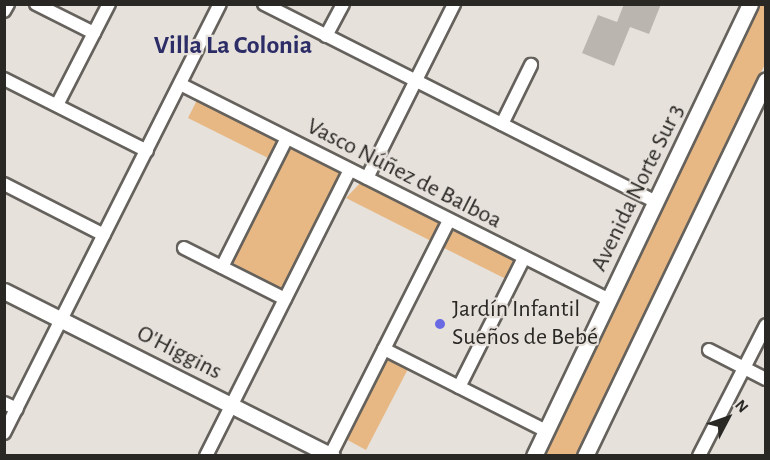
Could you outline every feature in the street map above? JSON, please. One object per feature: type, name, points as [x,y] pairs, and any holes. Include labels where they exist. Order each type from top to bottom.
[{"type":"street","points":[[4,11],[8,4]]},
{"type":"street","points":[[36,4],[94,33]]},
{"type":"street","points":[[57,105],[109,4]]},
{"type":"street","points":[[4,433],[220,4]]},
{"type":"street","points":[[264,4],[656,202]]},
{"type":"street","points":[[327,36],[343,4]]},
{"type":"street","points":[[367,178],[454,4]]},
{"type":"street","name":"Avenida Norte Sur 3","points":[[534,456],[750,4]]},
{"type":"street","points":[[502,124],[531,65]]},
{"type":"street","points":[[4,78],[147,150]]},
{"type":"street","points":[[585,456],[765,80]]},
{"type":"street","name":"Vasco Núñez de Balboa","points":[[180,84],[609,300]]},
{"type":"street","points":[[222,267],[287,138]]},
{"type":"street","points":[[206,456],[350,170]]},
{"type":"street","points":[[4,184],[104,235]]},
{"type":"street","points":[[331,455],[449,220]]},
{"type":"street","points":[[184,248],[285,299]]},
{"type":"street","points":[[459,387],[524,258]]},
{"type":"street","name":"O'Higgins","points":[[4,291],[331,455]]},
{"type":"street","points":[[699,456],[765,325]]},
{"type":"street","points":[[384,349],[546,431]]},
{"type":"street","points":[[709,350],[765,380]]},
{"type":"street","points":[[4,403],[17,409]]},
{"type":"shaded area","points":[[759,5],[765,5],[765,64],[579,455],[543,456]]},
{"type":"shaded area","points":[[198,98],[274,137],[279,146],[272,160],[188,118]]},
{"type":"shaded area","points":[[289,146],[337,169],[339,175],[284,287],[277,289],[230,261]]},
{"type":"shaded area","points":[[362,181],[439,221],[433,242],[346,198]]},
{"type":"shaded area","points":[[456,228],[513,257],[516,266],[508,280],[440,246]]},
{"type":"shaded area","points":[[393,359],[409,367],[366,450],[344,438],[382,363]]},
{"type":"building","points":[[624,4],[661,4],[649,34],[630,27],[614,66],[582,53],[598,15],[617,22]]},
{"type":"place","name":"Jardín Infantil Sueños de Bebé","points":[[440,324]]},
{"type":"district","name":"Villa La Colonia","points":[[233,46]]}]
